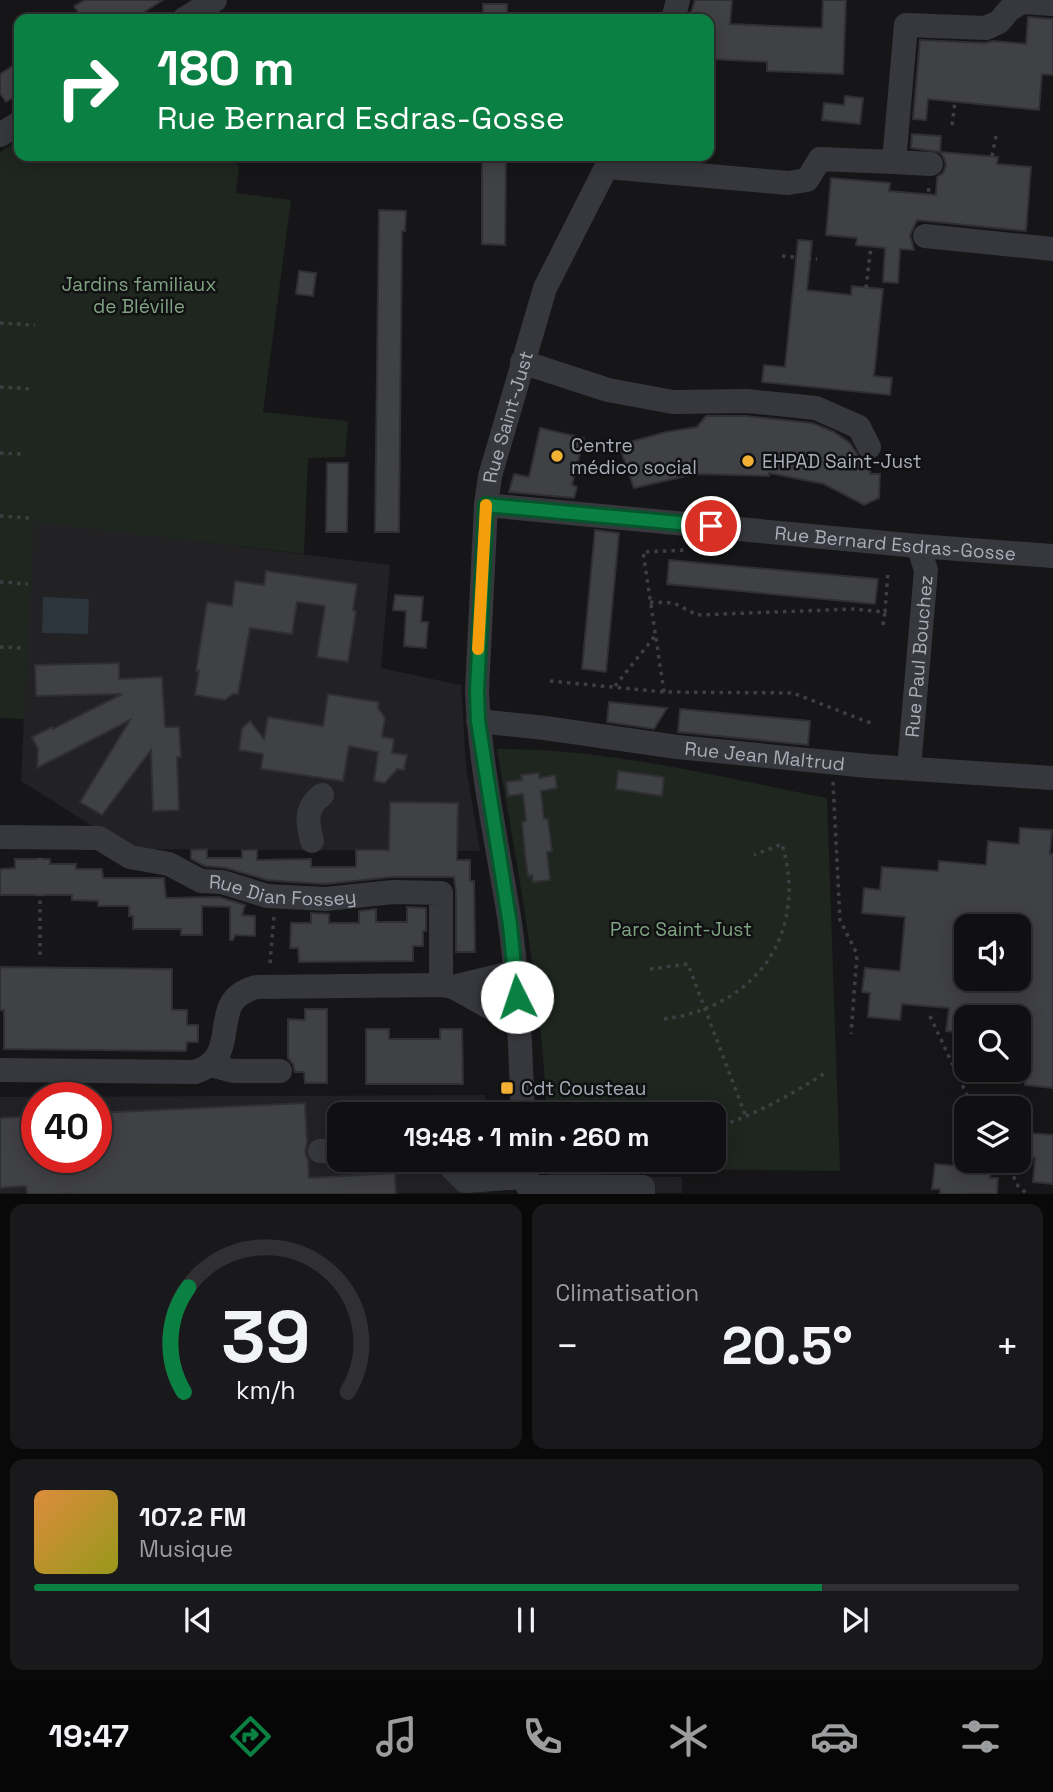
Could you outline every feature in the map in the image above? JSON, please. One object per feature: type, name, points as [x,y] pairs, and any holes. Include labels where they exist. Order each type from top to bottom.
[{"type":"street","points":[[192,14],[215,0]]},
{"type":"street","points":[[894,162],[906,24],[986,28],[999,22],[1009,10],[1021,2],[1053,4]]},
{"type":"street","points":[[610,161],[788,183],[807,180],[820,159],[931,164]]},
{"type":"street","name":"Rue Saint-Just","points":[[522,1102],[515,972],[478,721],[477,691],[486,505],[490,476],[545,288],[610,161]]},
{"type":"street","points":[[925,236],[1053,249]]},
{"type":"street","points":[[522,362],[607,390],[673,402],[747,401],[816,408],[859,427],[869,447]]},
{"type":"street","name":"Rue Bernard Esdras-Gosse","points":[[486,505],[918,546],[1053,556]]},
{"type":"street","name":"Rue Paul Bouchez","points":[[909,768],[926,570],[918,546]]},
{"type":"street","name":"Rue Jean Maltrud","points":[[478,721],[677,747],[832,762],[1053,778]]},
{"type":"street","points":[[312,841],[308,814],[322,795]]},
{"type":"street","name":"Rue Dian Fossey","points":[[0,836],[100,838],[130,857],[169,864],[201,881],[222,882],[275,896],[326,900],[393,892],[441,893],[447,986]]},
{"type":"street","points":[[0,1070],[195,1072],[210,1065],[222,1052],[230,1005],[245,989],[257,986],[447,986],[515,972]]},
{"type":"street","points":[[447,986],[518,1023]]},
{"type":"street","points":[[210,1065],[233,1071],[280,1071]]},
{"type":"street","points":[[454,1172],[466,1187],[527,1179],[643,1187],[643,1194]]},
{"type":"path","points":[[952,125],[955,102]]},
{"type":"path","points":[[992,156],[996,136]]},
{"type":"path","points":[[925,236],[931,164]]},
{"type":"path","points":[[866,288],[871,246]]},
{"type":"path","points":[[782,256],[817,259]]},
{"type":"path","points":[[0,323],[35,325]]},
{"type":"path","points":[[0,387],[34,388]]},
{"type":"path","points":[[0,453],[22,454]]},
{"type":"path","points":[[0,516],[29,518]]},
{"type":"path","points":[[664,692],[643,552],[685,550]]},
{"type":"path","points":[[883,625],[888,571]]},
{"type":"path","points":[[0,582],[29,584]]},
{"type":"path","points":[[650,602],[674,603],[697,615],[853,609],[885,612]]},
{"type":"path","points":[[615,687],[656,635]]},
{"type":"path","points":[[0,647],[25,648]]},
{"type":"path","points":[[550,681],[664,692],[793,693],[873,724]]},
{"type":"path","points":[[832,762],[841,920],[858,954],[851,1034]]},
{"type":"path","points":[[39,837],[40,958]]},
{"type":"path","points":[[664,1019],[706,1010],[737,994],[760,971],[773,953],[784,924],[789,892],[782,844],[754,855]]},
{"type":"path","points":[[270,963],[275,896]]},
{"type":"path","points":[[650,969],[688,964],[746,1117]]},
{"type":"path","points":[[1025,1000],[1053,1015]]},
{"type":"path","points":[[930,1016],[967,1096]]},
{"type":"path","points":[[726,1124],[786,1098],[825,1073]]},
{"type":"path","points":[[1013,1173],[1016,1184],[1027,1194]]},
{"type":"shaded area","points":[[33,521],[390,565],[381,668],[461,685],[466,766],[480,851],[129,849],[21,781]]},
{"type":"shaded area","points":[[43,597],[89,599],[88,634],[42,633]]},
{"type":"shaded area","points":[[485,1095],[485,1102],[327,1102],[327,1172],[486,1172],[487,1193],[0,1193],[0,1097],[21,1097],[21,1173],[112,1173],[112,1097]]},
{"type":"shaded area","points":[[549,1172],[682,1177],[682,1193],[550,1193]]},
{"type":"green space","name":"Jardins familiaux de Bléville","points":[[14,143],[14,161],[235,161],[239,167],[236,193],[291,200],[263,412],[348,421],[345,457],[308,458],[304,554],[34,522],[24,719],[0,718],[0,152]]},
{"type":"green space","name":"Parc Saint-Just","points":[[497,749],[580,753],[621,759],[827,798],[840,1171],[726,1170],[726,1102],[546,1102],[540,1023]]},
{"type":"building","points":[[85,0],[163,0],[141,14],[80,14],[74,6]]},
{"type":"building","points":[[695,0],[732,0],[730,24],[822,28],[823,0],[846,0],[843,74],[767,71],[767,62],[714,59],[714,14],[691,14]]},
{"type":"building","points":[[483,4],[507,4],[507,14],[483,14]]},
{"type":"building","points":[[1028,17],[1053,19],[1053,75],[1042,74],[1039,110],[928,99],[926,120],[913,119],[920,40],[1026,44]]},
{"type":"building","points":[[14,65],[14,97],[6,102],[0,93],[0,74]]},
{"type":"building","points":[[845,96],[863,98],[860,124],[822,120],[824,103],[844,105]]},
{"type":"building","points":[[912,134],[941,136],[940,152],[911,148]]},
{"type":"building","points":[[940,152],[998,157],[997,164],[1031,167],[1026,231],[917,220],[910,235],[914,250],[900,249],[898,283],[883,282],[885,248],[856,245],[857,238],[826,235],[831,178],[890,183],[889,191],[936,195],[937,177],[943,173],[946,165]]},
{"type":"building","points":[[482,161],[506,161],[505,245],[482,244]]},
{"type":"building","points":[[379,210],[406,211],[405,231],[402,231],[399,532],[375,532]]},
{"type":"building","points":[[798,240],[812,241],[807,290],[851,295],[852,286],[883,289],[874,376],[892,378],[890,395],[762,382],[764,365],[785,367]]},
{"type":"building","points":[[299,271],[316,273],[313,296],[296,294]]},
{"type":"building","name":"EHPAD Saint-Just","points":[[706,416],[746,416],[812,423],[834,432],[850,443],[860,459],[871,461],[870,474],[880,474],[879,498],[864,505],[824,484],[769,473],[769,476],[695,474],[634,488],[619,445],[697,427]]},
{"type":"building","name":"Centre médico social","points":[[540,428],[584,438],[572,485],[577,487],[574,498],[509,492],[514,474],[529,477]]},
{"type":"building","points":[[327,463],[348,463],[347,532],[326,532]]},
{"type":"building","points":[[595,530],[619,533],[606,672],[582,669]]},
{"type":"building","points":[[669,560],[878,579],[875,604],[667,584]]},
{"type":"building","points":[[266,571],[357,584],[353,610],[356,611],[348,662],[317,657],[325,606],[297,602],[292,634],[250,628],[238,694],[225,700],[195,695],[207,602],[232,606],[235,581],[264,585]]},
{"type":"building","points":[[395,595],[423,597],[421,622],[428,622],[426,648],[404,646],[406,611],[393,610]]},
{"type":"building","points":[[119,663],[119,679],[162,677],[165,727],[179,727],[179,810],[153,811],[151,750],[102,815],[80,802],[130,720],[37,768],[38,749],[32,737],[122,694],[36,696],[35,665]]},
{"type":"building","points":[[328,694],[379,702],[378,708],[385,718],[382,737],[394,739],[392,753],[407,755],[404,770],[397,769],[385,783],[374,781],[378,752],[349,746],[343,781],[261,769],[263,754],[239,750],[242,728],[250,721],[264,739],[268,717],[323,726]]},
{"type":"building","points":[[609,702],[667,708],[654,729],[607,722]]},
{"type":"building","points":[[680,709],[810,721],[808,745],[678,732]]},
{"type":"building","points":[[618,771],[664,777],[662,796],[616,789]]},
{"type":"building","points":[[539,773],[539,778],[555,775],[557,788],[541,791],[552,851],[547,852],[550,880],[533,882],[532,875],[528,876],[525,854],[523,794],[508,796],[506,782],[522,780],[521,775]]},
{"type":"building","points":[[390,802],[458,803],[457,860],[470,860],[470,881],[474,881],[475,952],[456,952],[454,877],[392,877],[326,884],[292,882],[267,880],[226,868],[205,866],[191,859],[191,850],[207,849],[207,858],[242,858],[242,850],[257,850],[257,860],[311,859],[311,867],[356,867],[356,850],[389,850]]},
{"type":"building","points":[[1020,828],[1052,830],[1053,1088],[1025,1085],[1025,1082],[1031,1082],[1031,1005],[954,1005],[954,1032],[946,1031],[949,1008],[902,1004],[900,1020],[868,1017],[870,993],[862,992],[865,968],[900,971],[905,917],[862,913],[864,888],[880,890],[882,867],[938,871],[939,861],[986,865],[988,841],[1019,844]]},
{"type":"building","points":[[15,859],[50,859],[50,864],[76,864],[76,869],[102,869],[103,878],[164,878],[166,898],[219,897],[245,905],[242,915],[255,916],[255,936],[235,935],[233,940],[230,940],[230,907],[202,906],[202,935],[181,935],[181,929],[133,929],[133,916],[129,916],[129,906],[98,906],[98,901],[72,900],[72,895],[0,895],[0,869],[15,868]]},
{"type":"building","points":[[407,907],[426,908],[423,946],[413,946],[413,961],[299,962],[298,948],[290,948],[291,923],[311,923],[311,913],[329,914],[329,923],[359,923],[359,911],[376,909],[376,922],[407,922]]},
{"type":"building","points":[[0,967],[172,969],[172,1010],[187,1010],[187,1025],[198,1025],[198,1042],[187,1042],[186,1051],[4,1049]]},
{"type":"building","points":[[305,1009],[327,1009],[327,1083],[305,1083],[304,1072],[295,1072],[288,1058],[288,1019],[305,1020]]},
{"type":"building","points":[[366,1029],[389,1029],[389,1039],[440,1039],[440,1029],[462,1029],[463,1084],[366,1084]]},
{"type":"building","points":[[305,1103],[305,1152],[309,1178],[395,1173],[396,1194],[27,1194],[26,1186],[0,1188],[0,1118],[21,1117],[21,1173],[112,1173],[112,1112]]},
{"type":"building","points":[[1031,1133],[1053,1135],[1053,1184],[1033,1182],[1035,1158],[1031,1158]]},
{"type":"building","points":[[935,1164],[954,1166],[954,1173],[990,1173],[990,1178],[998,1178],[997,1194],[940,1194],[940,1189],[932,1189]]},
{"type":"slow traffic","points":[[478,649],[486,505]]},
{"type":"place","name":"Centre médico social","points":[[557,456]]},
{"type":"place","name":"EHPAD Saint-Just","points":[[748,461]]},
{"type":"place","name":"Cdt Cousteau","points":[[507,1088]]},
{"type":"route","points":[[517,997],[510,925],[478,721],[482,544],[486,505],[711,526]]}]
